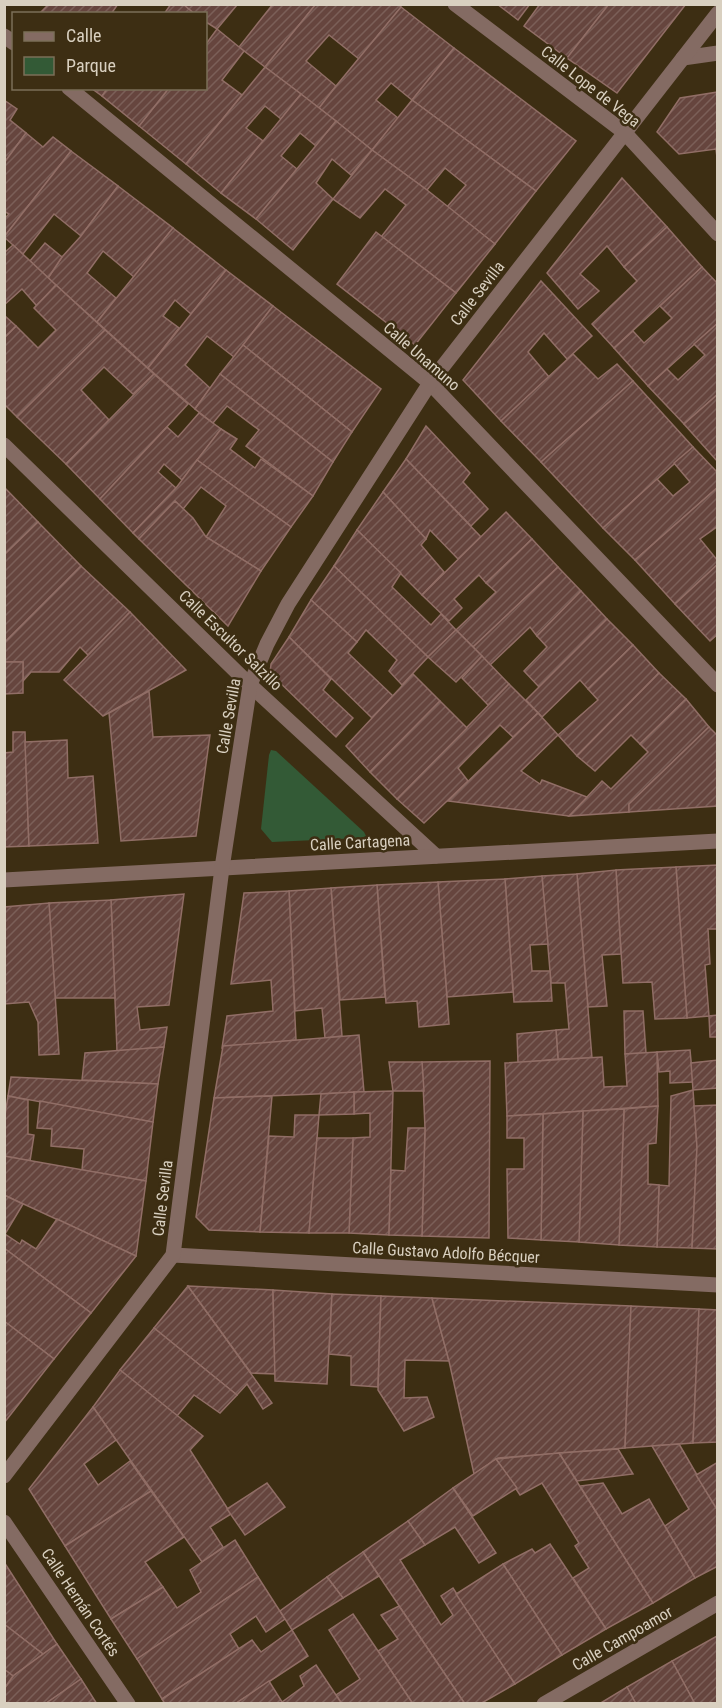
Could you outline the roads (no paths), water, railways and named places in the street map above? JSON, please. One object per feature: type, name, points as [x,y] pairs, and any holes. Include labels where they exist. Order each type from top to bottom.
[{"type":"street","name":"Calle Lope de Vega","points":[[455,4],[624,132],[717,234]]},
{"type":"street","name":"Calle Sevilla","points":[[4,1476],[173,1255],[222,868],[250,685],[267,644],[288,604],[430,383],[717,13]]},
{"type":"street","points":[[683,58],[717,53]]},
{"type":"street","name":"Calle Unamuno","points":[[71,90],[430,383],[717,685]]},
{"type":"street","name":"Calle Escultor Salzillo","points":[[4,445],[250,685],[436,856]]},
{"type":"street","name":"Calle Cartagena","points":[[4,880],[717,842]]},
{"type":"street","name":"Calle Gustavo Adolfo Bécquer","points":[[173,1255],[717,1285]]},
{"type":"street","name":"Calle Hernán Cortés","points":[[4,1522],[128,1704]]},
{"type":"street","name":"Calle Campoamor","points":[[544,1704],[717,1603]]}]
